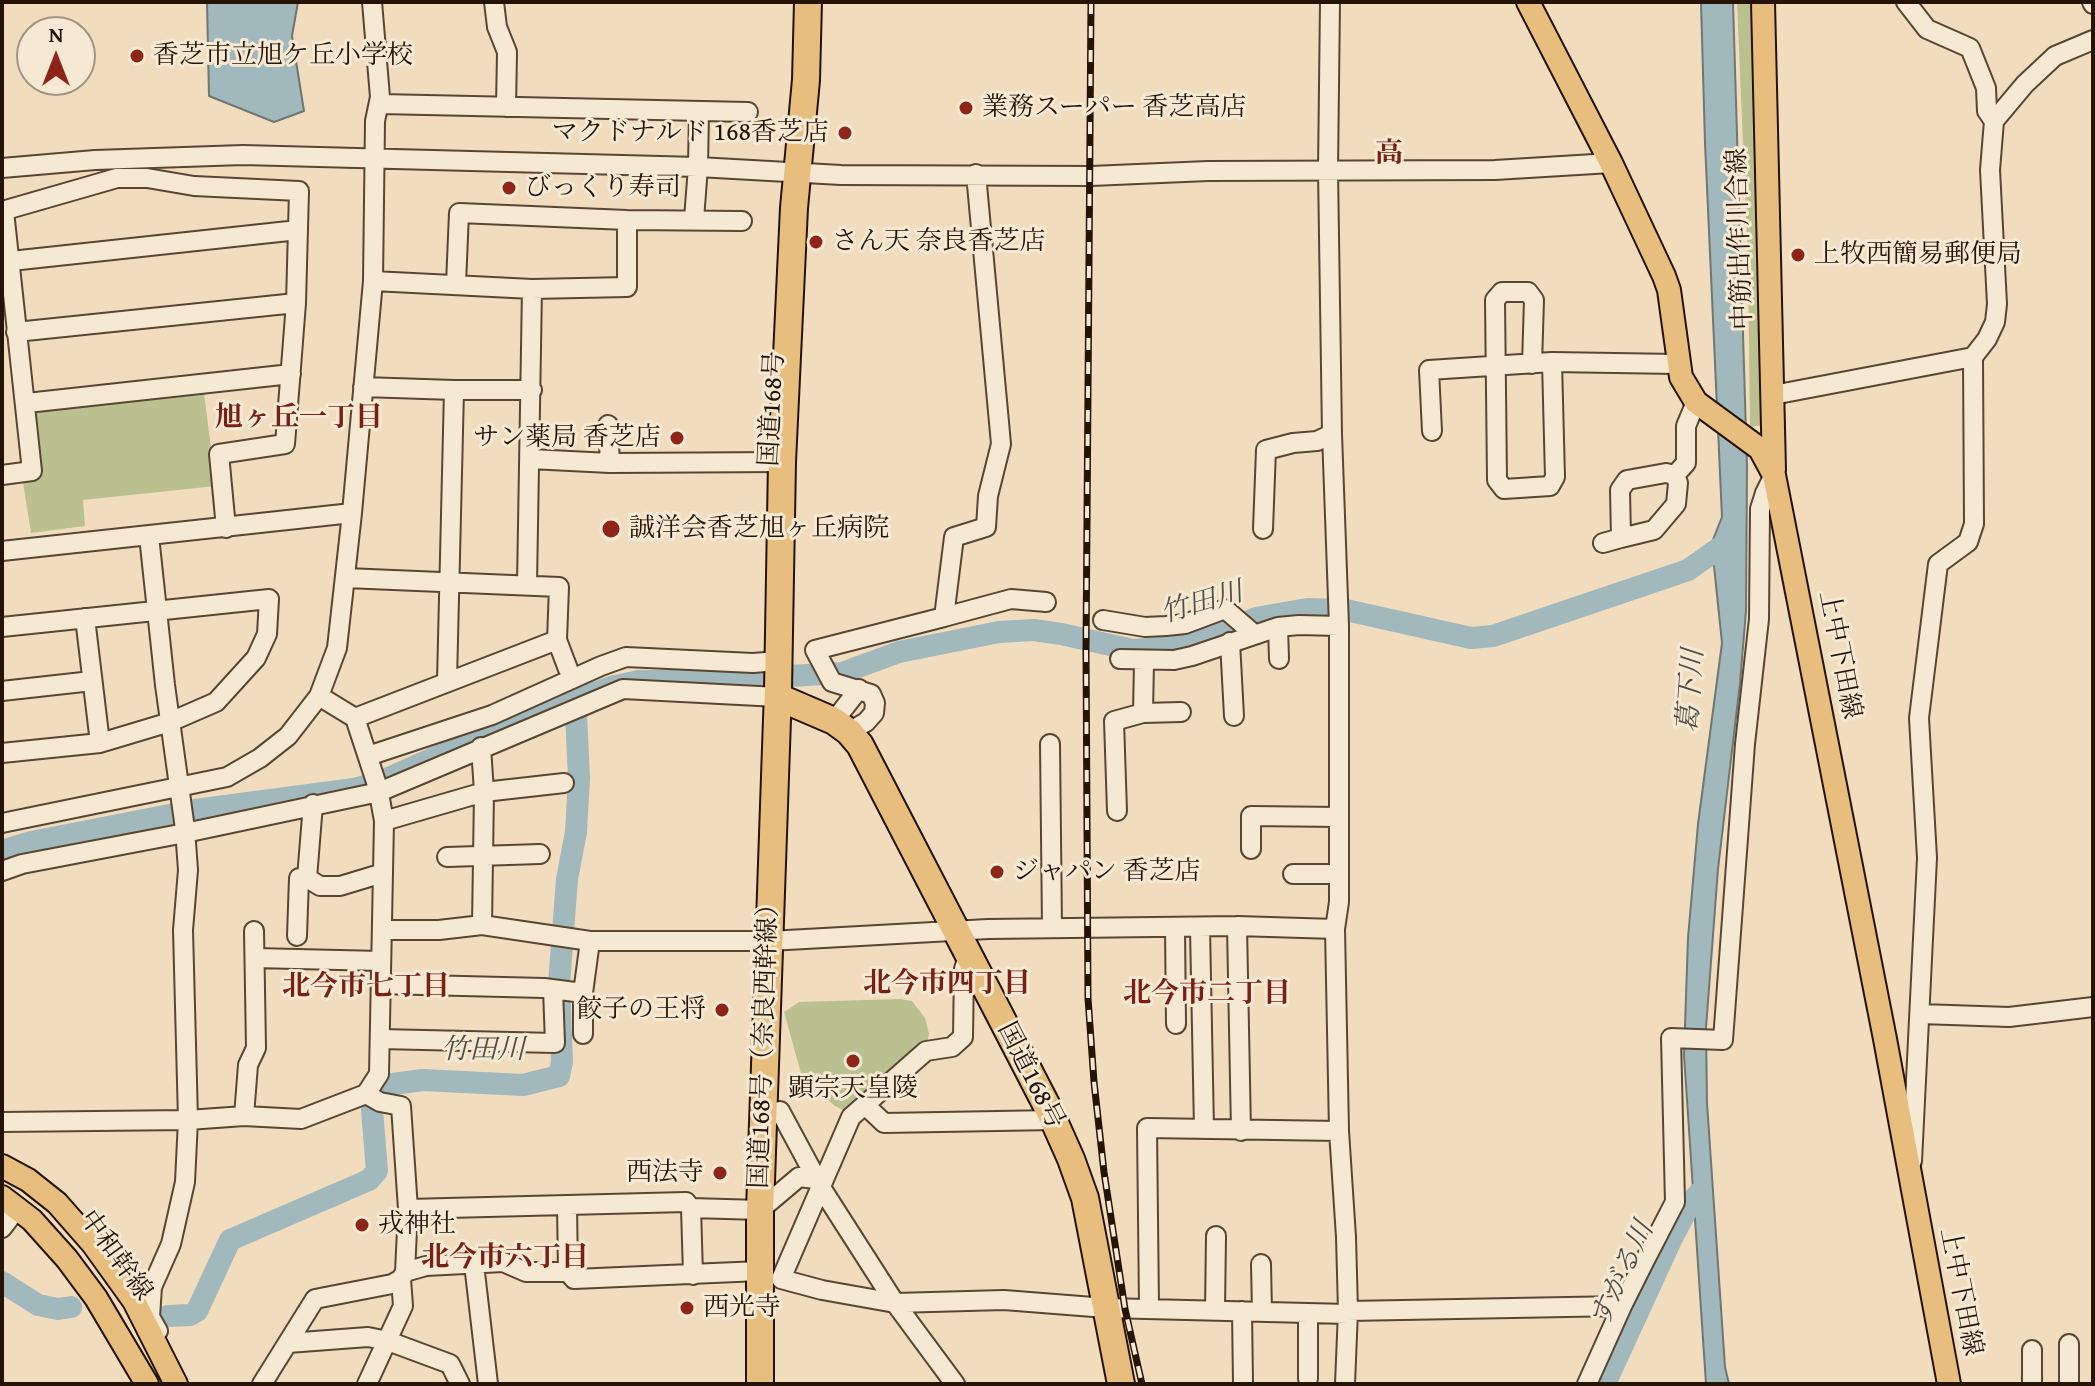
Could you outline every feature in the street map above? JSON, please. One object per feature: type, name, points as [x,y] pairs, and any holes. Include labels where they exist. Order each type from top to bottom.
[{"type":"highway","name":"国道168号","points":[[778,694],[769,503],[776,462],[782,195],[797,171],[806,80],[808,2]]},
{"type":"highway","points":[[778,694],[842,726]]},
{"type":"highway","name":"国道168号（奈良西幹線）","points":[[760,1384],[760,1210],[778,694]]},
{"type":"highway","name":"国道168号","points":[[842,726],[860,745],[1054,1120],[1071,1159],[1085,1198],[1121,1384]]},
{"type":"main road","name":"上中下田線","points":[[1528,2],[1611,163],[1664,276],[1681,377],[1704,409],[1755,444],[1766,457],[1774,475],[1949,1384]]},
{"type":"main road","name":"中筋出作川合線","points":[[1763,2],[1774,475]]},
{"type":"main road","points":[[2,1166],[28,1180],[57,1203],[143,1294],[176,1384]]},
{"type":"main road","name":"中和幹線","points":[[2,1176],[44,1209],[79,1245],[110,1288],[164,1384]]},
{"type":"main road","points":[[18,1208],[47,1252],[76,1283],[134,1384]]},
{"type":"main road","name":"中和幹線","points":[[18,1208],[67,1259],[96,1298],[147,1384]]},
{"type":"street","points":[[2,823],[180,795],[227,777],[260,758],[288,736],[319,696],[337,648],[373,281],[375,121],[380,104],[372,2]]},
{"type":"street","points":[[494,2],[497,27],[507,52],[506,107]]},
{"type":"street","points":[[1330,2],[1328,170],[1339,624],[1339,874],[1335,929],[1339,1131],[1348,1312],[1345,1384]]},
{"type":"street","points":[[1906,2],[1927,29],[1970,48],[1986,88],[1987,111],[1994,121]]},
{"type":"street","points":[[1910,1178],[1927,858],[1919,718],[1938,564],[1968,542],[1974,524],[1973,357],[1995,322],[1997,304],[1990,170],[1994,121],[2025,84],[2055,56],[2093,40]]},
{"type":"street","points":[[380,104],[748,112]]},
{"type":"street","points":[[694,219],[699,111]]},
{"type":"street","points":[[2,168],[172,156],[698,167],[841,175],[1091,176],[1328,170],[1495,170],[1611,163]]},
{"type":"street","points":[[944,617],[954,537],[986,527],[988,496],[1001,444],[976,174]]},
{"type":"street","points":[[2,475],[32,471],[27,403],[3,211],[117,178],[147,178],[194,186],[299,191],[296,303],[285,444],[219,454],[226,528]]},
{"type":"street","points":[[456,284],[459,213],[742,221]]},
{"type":"street","points":[[373,281],[532,289],[627,287],[627,220]]},
{"type":"street","points":[[11,261],[298,230]]},
{"type":"street","points":[[527,584],[532,289]]},
{"type":"street","points":[[1532,364],[1534,300],[1528,292],[1502,292],[1495,300],[1497,480],[1504,489],[1550,486],[1555,477],[1552,362]]},
{"type":"street","points":[[16,332],[296,303]]},
{"type":"street","points":[[1773,395],[1973,357]]},
{"type":"street","points":[[1432,431],[1429,370],[1552,362],[1677,364]]},
{"type":"street","points":[[27,403],[291,374]]},
{"type":"street","points":[[363,387],[532,390]]},
{"type":"street","points":[[447,681],[454,390]]},
{"type":"street","points":[[1675,475],[1686,463],[1686,426],[1704,409]]},
{"type":"street","points":[[608,425],[610,463]]},
{"type":"street","points":[[1263,529],[1266,450],[1317,441],[1332,434]]},
{"type":"street","points":[[530,459],[610,463],[776,462]]},
{"type":"street","points":[[1666,473],[1675,475],[1678,483],[1676,504],[1654,530],[1612,540],[1620,490],[1627,480],[1666,473]]},
{"type":"street","points":[[1587,1384],[1622,1306],[1675,1202],[1671,1038],[1723,1040],[1745,744],[1759,619],[1760,509],[1774,475]]},
{"type":"street","points":[[2,551],[352,513]]},
{"type":"street","points":[[149,536],[188,870],[183,930],[188,1120],[185,1182],[171,1244],[143,1294],[150,1317],[188,1384]]},
{"type":"street","points":[[346,578],[559,587],[557,640],[568,669]]},
{"type":"street","points":[[2,627],[269,599],[267,634],[256,658],[216,702],[170,722],[100,743],[2,753]]},
{"type":"street","points":[[842,726],[866,722],[874,713],[875,703],[871,694],[832,682],[815,650],[1011,599],[1046,602]]},
{"type":"street","points":[[1103,620],[1145,627],[1166,626],[1185,624],[1225,609],[1252,632]]},
{"type":"street","points":[[85,618],[100,743]]},
{"type":"street","points":[[1120,659],[1144,662],[1192,656],[1252,632],[1278,627],[1339,624]]},
{"type":"street","points":[[1278,627],[1279,659]]},
{"type":"street","points":[[355,718],[557,640]]},
{"type":"street","points":[[1230,642],[1234,716]]},
{"type":"street","points":[[368,760],[492,715],[626,657],[753,663],[778,656]]},
{"type":"street","points":[[1143,713],[1144,662]]},
{"type":"street","points":[[2,691],[92,681]]},
{"type":"street","points":[[2,871],[22,864],[379,790],[623,689],[778,694]]},
{"type":"street","points":[[842,726],[859,689]]},
{"type":"street","points":[[2,1122],[188,1120],[244,1116],[301,1119],[366,1094],[379,1074],[384,821],[379,790],[355,718],[319,696]]},
{"type":"street","points":[[1117,811],[1114,721],[1143,713],[1181,712]]},
{"type":"street","points":[[1050,744],[1052,928]]},
{"type":"street","points":[[481,747],[484,792],[482,925]]},
{"type":"street","points":[[384,821],[484,792],[564,783]]},
{"type":"street","points":[[307,878],[313,804]]},
{"type":"street","points":[[1251,849],[1251,816],[1339,817]]},
{"type":"street","points":[[447,857],[540,854]]},
{"type":"street","points":[[297,936],[299,878],[307,878],[320,886],[340,886],[383,873]]},
{"type":"street","points":[[1293,874],[1339,874]]},
{"type":"street","points":[[382,930],[439,930],[482,925],[590,941],[769,941],[1052,928],[1237,926],[1335,929]]},
{"type":"street","points":[[1237,926],[1241,1131]]},
{"type":"street","points":[[1200,928],[1204,1129]]},
{"type":"street","points":[[1175,929],[1176,1024]]},
{"type":"street","points":[[244,1116],[248,1065],[256,1048],[254,931]]},
{"type":"street","points":[[583,1034],[583,993],[590,941]]},
{"type":"street","points":[[968,956],[964,969],[963,1037],[952,1047],[926,1051],[851,1117],[818,1184],[781,1279],[895,1303],[1004,1300],[1106,1308],[1308,1313],[1622,1306]]},
{"type":"street","points":[[255,958],[381,961]]},
{"type":"street","points":[[381,984],[553,989],[583,993]]},
{"type":"street","points":[[380,1039],[555,1043],[553,989]]},
{"type":"street","points":[[1921,1014],[2009,1017],[2093,1007]]},
{"type":"street","points":[[366,1094],[380,1102],[401,1106],[408,1209],[403,1306],[367,1384]]},
{"type":"street","points":[[865,1105],[884,1123],[1054,1120]]},
{"type":"street","points":[[780,1111],[818,1184],[895,1303],[955,1384]]},
{"type":"street","points":[[1149,1307],[1147,1128],[1339,1131]]},
{"type":"street","points":[[691,1208],[760,1210],[799,1177],[818,1184]]},
{"type":"street","points":[[408,1209],[686,1202],[691,1208],[693,1275]]},
{"type":"street","points":[[567,1206],[568,1272],[574,1279],[760,1271]]},
{"type":"street","points":[[2,1228],[18,1208]]},
{"type":"street","points":[[1215,1310],[1216,1236]]},
{"type":"street","points":[[262,1384],[315,1299],[376,1288],[426,1266],[503,1262],[526,1272],[568,1272]]},
{"type":"street","points":[[474,1264],[488,1384]]},
{"type":"street","points":[[1261,1264],[1262,1312]]},
{"type":"street","points":[[1242,1311],[1243,1383]]},
{"type":"street","points":[[1308,1313],[1308,1379]]},
{"type":"street","points":[[288,1343],[368,1337],[388,1341],[450,1364],[460,1384]]},
{"type":"street","points":[[2069,1344],[2069,1384]]},
{"type":"street","points":[[2032,1350],[2032,1384]]},
{"type":"green space","points":[[1737,2],[1759,2],[1763,425],[1750,427],[1748,263]]},
{"type":"green space","points":[[203,386],[216,486],[83,500],[85,526],[31,533],[22,476],[29,405]]},
{"type":"green space","points":[[912,1001],[925,1018],[929,1034],[925,1052],[849,1113],[835,1106],[802,1077],[784,1012],[799,1002]]},
{"type":"water","points":[[207,2],[298,2],[292,36],[304,111],[274,122],[209,96]]},
{"type":"water","points":[[1701,2],[1733,2],[1747,466],[1746,611],[1718,869],[1706,1028],[1707,1103],[1725,1367],[1729,1384],[1706,1384],[1684,1055],[1688,938],[1698,824],[1722,643],[1714,566],[1701,554],[1712,542],[1722,517]]},
{"type":"waterway","name":"竹田川","points":[[2,851],[31,842],[195,810],[354,789],[377,783],[524,718],[611,687],[639,681],[702,681],[842,673],[899,652],[999,632],[1034,630],[1133,650],[1175,647],[1215,636],[1256,618],[1307,609],[1346,610],[1471,638],[1493,636],[1688,570],[1729,541]]},
{"type":"waterway","name":"竹田川","points":[[168,1316],[190,1315],[197,1311],[230,1240],[369,1180],[377,1171],[372,1110],[382,1093],[393,1084],[423,1080],[523,1085],[559,1076],[562,1062],[559,984],[567,879],[576,832],[579,778],[576,714],[580,698]]},
{"type":"waterway","name":"すがる川","points":[[1605,1384],[1672,1238],[1699,1193]]},
{"type":"waterway","name":"竹田川","points":[[2,1282],[38,1305],[58,1309],[71,1307]]},
{"type":"railway","points":[[1091,2],[1086,649],[1088,998],[1104,1172],[1125,1309],[1142,1384]]},
{"type":"place","name":"香芝市立旭ケ丘小学校","points":[[137,56]]},
{"type":"place","name":"業務スーパー 香芝高店","points":[[966,108]]},
{"type":"place","name":"マクドナルド 168香芝店","points":[[845,133]]},
{"type":"place","name":"びっくり寿司","points":[[509,188]]},
{"type":"place","name":"さん天 奈良香芝店","points":[[816,242]]},
{"type":"place","name":"上牧西簡易郵便局","points":[[1798,255]]},
{"type":"place","name":"サン薬局 香芝店","points":[[677,438]]},
{"type":"place","name":"誠洋会香芝旭ヶ丘病院","points":[[611,529]]},
{"type":"place","name":"ジャパン 香芝店","points":[[997,872]]},
{"type":"place","name":"餃子の王将","points":[[722,1010]]},
{"type":"place","name":"顕宗天皇陵","points":[[853,1061]]},
{"type":"place","name":"西法寺","points":[[720,1173]]},
{"type":"place","name":"戎神社","points":[[362,1225]]},
{"type":"place","name":"西光寺","points":[[687,1308]]},
{"type":"district","name":"高","points":[[1389,155]]},
{"type":"district","name":"旭ヶ丘一丁目","points":[[299,419]]},
{"type":"district","name":"北今市四丁目","points":[[947,985]]},
{"type":"district","name":"北今市七丁目","points":[[366,988]]},
{"type":"district","name":"北今市二丁目","points":[[1207,995]]},
{"type":"district","name":"北今市六丁目","points":[[505,1259]]},
{"type":"water label","name":"葛下川","points":[[1692,691]]}]
